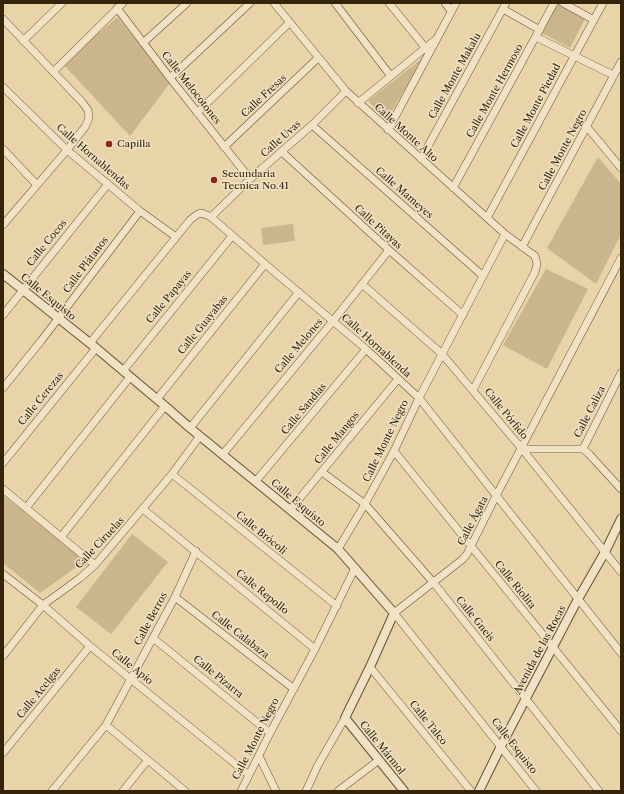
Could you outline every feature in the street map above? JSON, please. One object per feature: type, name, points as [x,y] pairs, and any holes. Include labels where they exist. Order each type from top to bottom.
[{"type":"street","points":[[24,41],[62,3]]},
{"type":"street","points":[[143,43],[187,3]]},
{"type":"street","points":[[170,78],[250,3]]},
{"type":"street","name":"Calle Monte Alto","points":[[274,3],[318,58],[358,103],[504,234],[535,256],[537,264],[535,272],[473,390]]},
{"type":"street","points":[[335,3],[390,75]]},
{"type":"street","points":[[389,3],[427,50]]},
{"type":"street","points":[[444,3],[451,11]]},
{"type":"street","points":[[388,130],[427,50],[437,38],[456,3]]},
{"type":"street","name":"Calle Monte Hermoso","points":[[454,188],[554,3]]},
{"type":"street","points":[[563,3],[594,20]]},
{"type":"street","name":"Calle Monte Piedad","points":[[487,218],[603,3]]},
{"type":"street","points":[[53,72],[120,6]]},
{"type":"street","name":"Calle Melocotones","points":[[120,6],[143,43],[250,179]]},
{"type":"street","points":[[505,6],[540,30]]},
{"type":"street","name":"Calle Monte Makalu","points":[[421,159],[505,6]]},
{"type":"street","points":[[3,19],[82,102],[89,114],[85,127],[3,225]]},
{"type":"street","points":[[197,113],[289,23]]},
{"type":"street","points":[[536,37],[613,75]]},
{"type":"street","points":[[358,103],[390,75],[427,50]]},
{"type":"street","name":"Calle Fresas","points":[[224,147],[318,58]]},
{"type":"street","name":"Calle Monte Negro","points":[[522,247],[621,62]]},
{"type":"street","name":"Calle Hornablendas","points":[[3,87],[67,150],[140,210],[176,237]]},
{"type":"street","name":"Calle Uvas","points":[[211,217],[250,179],[312,125],[346,91]]},
{"type":"street","name":"Calle Mameyes","points":[[312,125],[483,276]]},
{"type":"street","points":[[586,127],[621,168]]},
{"type":"street","points":[[3,149],[38,185]]},
{"type":"street","name":"Calle Pitayas","points":[[282,152],[462,315]]},
{"type":"street","name":"Calle Cocos","points":[[3,315],[108,184]]},
{"type":"street","name":"Calle Plátanos","points":[[3,388],[140,210]]},
{"type":"street","points":[[3,212],[9,218]]},
{"type":"street","points":[[93,346],[190,220],[198,214],[206,214],[211,217]]},
{"type":"street","name":"Calle Hornablenda","points":[[211,217],[366,349],[419,398],[621,653]]},
{"type":"street","name":"Calle Monte Negro","points":[[338,549],[394,451],[419,398],[504,234]]},
{"type":"street","name":"Calle Papayas","points":[[26,508],[232,236]]},
{"type":"street","name":"Calle Melones","points":[[223,454],[333,321],[389,250]]},
{"type":"street","name":"Calle Ágata","points":[[306,791],[318,765],[345,718],[394,613],[463,559],[471,546],[621,258]]},
{"type":"street","name":"Calle Guayabas","points":[[157,399],[265,264]]},
{"type":"street","name":"Calle Esquisto","points":[[3,274],[93,346],[190,428],[338,549],[394,613],[536,791]]},
{"type":"street","name":"Calle Pórfido","points":[[362,284],[442,354],[522,449],[621,572]]},
{"type":"street","points":[[190,428],[299,292]]},
{"type":"street","name":"Calle Cerezas","points":[[3,463],[93,346]]},
{"type":"street","name":"Calle Sandías","points":[[256,481],[366,349]]},
{"type":"street","name":"Calle Caliza","points":[[522,449],[582,449],[621,373]]},
{"type":"street","name":"Calle Mangos","points":[[290,510],[398,379]]},
{"type":"street","points":[[61,537],[165,406]]},
{"type":"street","name":"Calle Ciruelas","points":[[3,656],[43,605],[95,565],[172,474],[200,436]]},
{"type":"street","points":[[582,449],[589,454],[621,489]]},
{"type":"street","name":"Calle Riolita","points":[[394,451],[621,731]]},
{"type":"street","name":"Calle Gneis","points":[[322,472],[365,504],[433,582],[599,791]]},
{"type":"street","name":"Calle Brócoli","points":[[172,474],[337,606]]},
{"type":"street","points":[[3,489],[95,565]]},
{"type":"street","points":[[143,509],[196,551]]},
{"type":"street","name":"Avenida de las Rocas","points":[[480,791],[501,746],[578,599],[605,552],[621,519]]},
{"type":"street","name":"Calle Berros","points":[[52,791],[106,725],[175,597],[196,551]]},
{"type":"street","name":"Calle Repollo","points":[[196,551],[315,649]]},
{"type":"street","name":"Calle Monte Negro","points":[[241,791],[337,606],[355,568]]},
{"type":"street","name":"Calle Apio","points":[[3,574],[43,605],[90,646],[249,775]]},
{"type":"street","name":"Calle Calabaza","points":[[175,597],[294,689]]},
{"type":"street","name":"Calle Pizarra","points":[[153,638],[270,733]]},
{"type":"street","name":"Calle Acelgas","points":[[3,753],[90,646]]},
{"type":"street","name":"Calle Talco","points":[[370,667],[471,791]]},
{"type":"street","name":"Calle Mármol","points":[[345,718],[404,791]]},
{"type":"street","points":[[106,725],[147,761],[185,791]]},
{"type":"street","points":[[259,756],[276,791]]},
{"type":"street","points":[[338,791],[379,760]]},
{"type":"street","points":[[123,791],[147,761]]},
{"type":"shaded area","points":[[557,3],[585,19],[570,48],[540,32]]},
{"type":"shaded area","points":[[118,17],[170,83],[130,136],[62,63]]},
{"type":"shaded area","points":[[425,56],[387,119],[368,101]]},
{"type":"shaded area","points":[[598,157],[621,184],[621,234],[596,284],[547,248]]},
{"type":"shaded area","points":[[293,224],[295,241],[263,245],[261,228]]},
{"type":"shaded area","points":[[546,269],[588,289],[547,369],[503,345]]},
{"type":"shaded area","points":[[3,495],[85,561],[40,593],[3,563]]},
{"type":"shaded area","points":[[132,534],[168,562],[111,634],[76,607]]},
{"type":"place","name":"Capilla","points":[[109,144]]},
{"type":"place","name":"Secundaria Tecnica No.41","points":[[214,180]]}]
